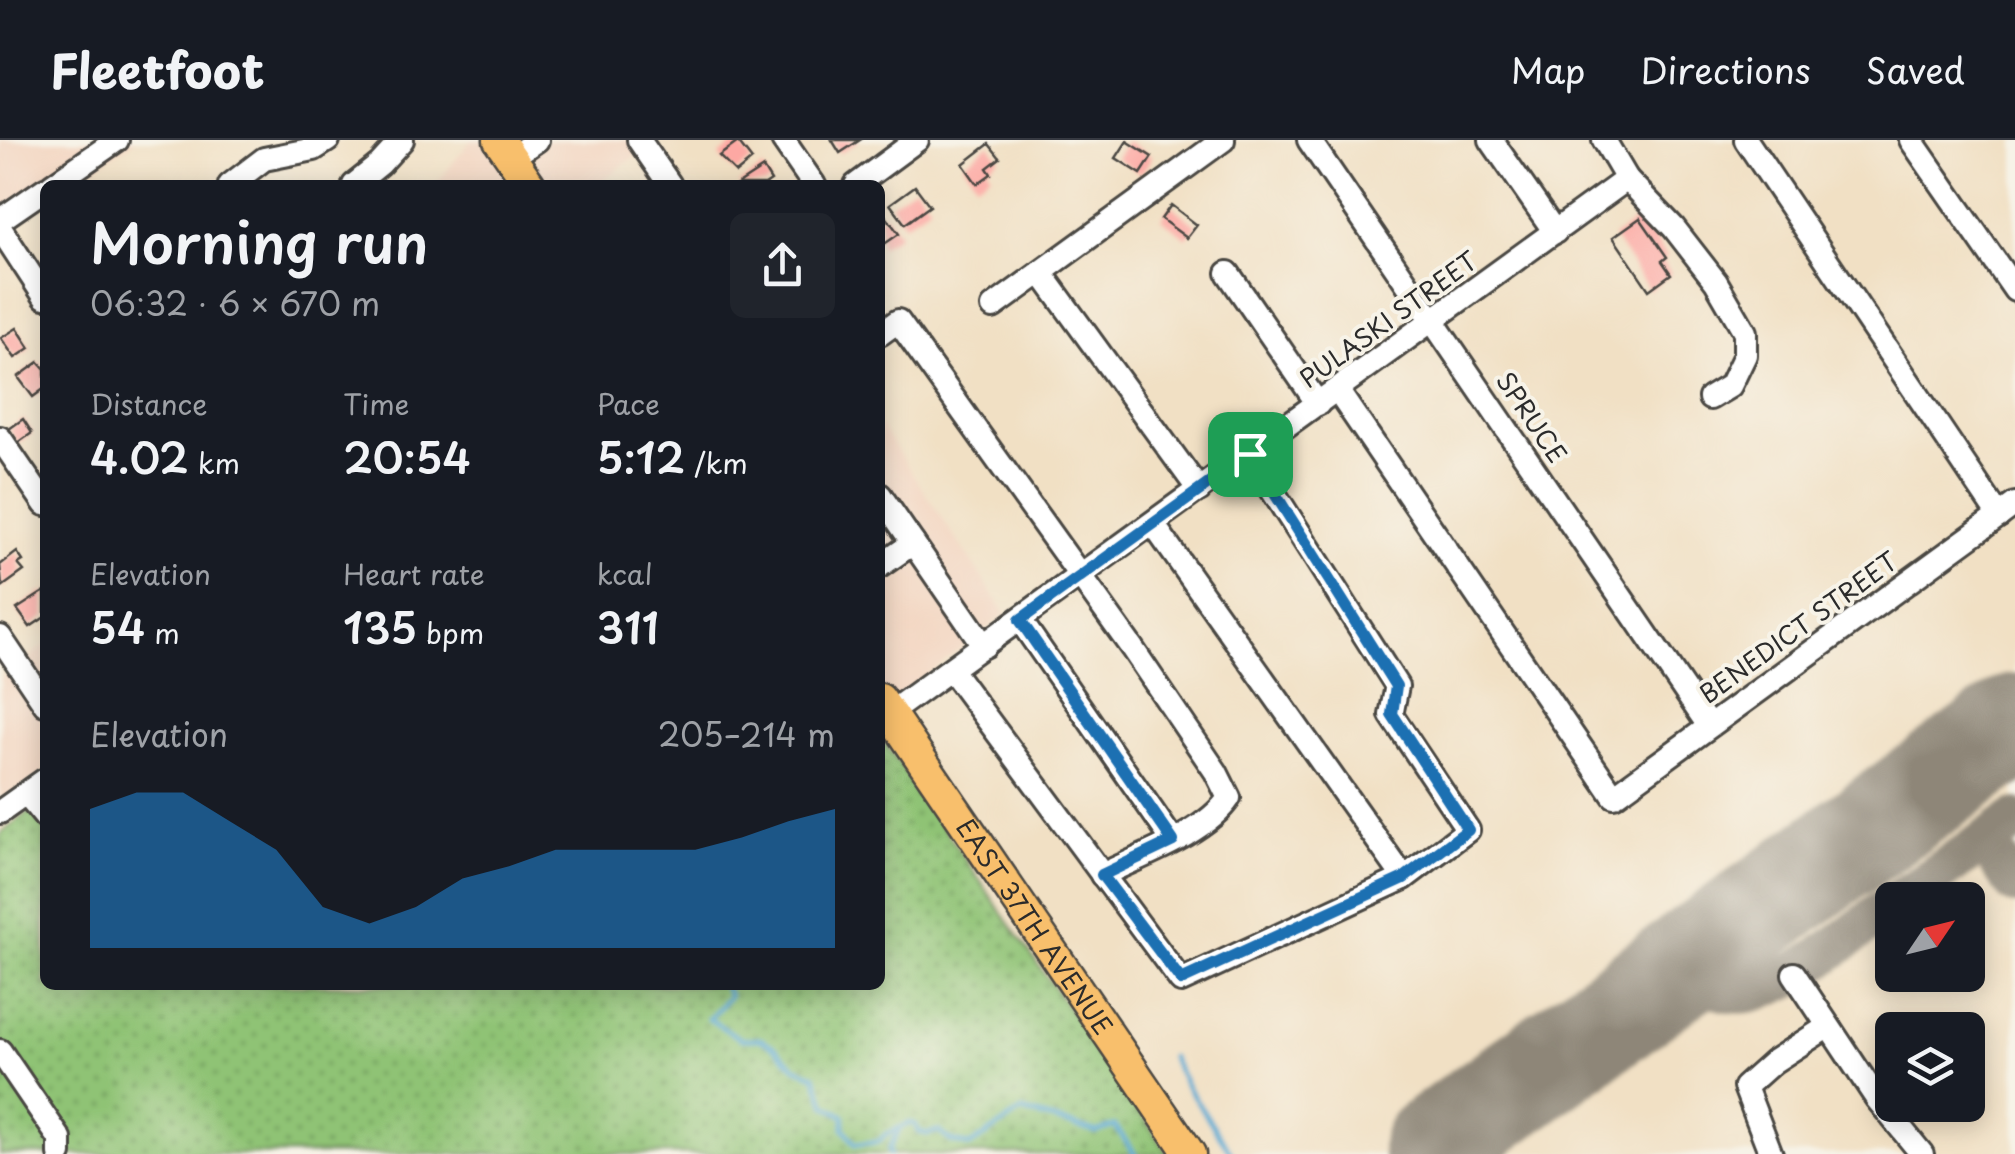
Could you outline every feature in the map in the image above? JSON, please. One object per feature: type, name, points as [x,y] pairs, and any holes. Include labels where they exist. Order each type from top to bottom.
[{"type":"main road","name":"EAST 37TH AVENUE","points":[[885,712],[1190,1154]]},
{"type":"street","points":[[59,180],[118,140]]},
{"type":"street","points":[[237,180],[264,159],[314,148],[328,140]]},
{"type":"street","points":[[360,180],[402,140]]},
{"type":"street","points":[[518,169],[536,140]]},
{"type":"street","points":[[638,140],[666,180]]},
{"type":"street","points":[[783,140],[811,180]]},
{"type":"street","points":[[863,180],[918,140]]},
{"type":"street","points":[[993,308],[1224,140]]},
{"type":"street","name":"SPRUCE","points":[[1309,140],[1709,726]]},
{"type":"street","points":[[1491,140],[1554,232]]},
{"type":"street","points":[[1604,140],[1627,180],[1674,228],[1716,282],[1745,332],[1745,355],[1730,386],[1710,398]]},
{"type":"street","points":[[1746,140],[2007,510]]},
{"type":"street","points":[[1911,140],[2015,290]]},
{"type":"street","name":"PULASKI STREET","points":[[885,710],[951,670],[1627,180]]},
{"type":"street","points":[[0,220],[40,193]]},
{"type":"street","points":[[0,228],[40,289]]},
{"type":"street","points":[[1228,273],[1318,404]]},
{"type":"street","points":[[1042,274],[1199,490]]},
{"type":"street","points":[[889,328],[1079,577],[1216,772],[1229,798],[1220,810],[1173,841],[1102,875]]},
{"type":"street","name":"BENEDICT STREET","points":[[1337,390],[1614,796],[2007,510]]},
{"type":"street","points":[[0,438],[40,497]]},
{"type":"street","points":[[951,670],[1181,980],[1404,878],[1468,830],[1392,714],[1396,686],[1250,454]]},
{"type":"street","points":[[885,502],[984,646]]},
{"type":"street","points":[[1153,524],[1404,878]]},
{"type":"street","points":[[885,563],[913,543]]},
{"type":"street","points":[[1020,620],[1173,841]]},
{"type":"street","points":[[0,638],[9,670],[40,699]]},
{"type":"street","points":[[0,812],[35,787]]},
{"type":"street","points":[[1794,974],[1877,1099],[1922,1154]]},
{"type":"street","points":[[1771,1154],[1745,1087],[1773,1062],[1827,1027]]},
{"type":"street","points":[[0,1050],[60,1139],[60,1154]]},
{"type":"shaded area","points":[[0,140],[136,140],[76,180],[40,180],[40,199],[0,218]]},
{"type":"shaded area","points":[[471,140],[488,140],[516,180],[440,180]]},
{"type":"shaded area","points":[[504,140],[631,140],[640,153],[603,180],[532,180]]},
{"type":"shaded area","points":[[885,432],[1006,614],[888,704],[885,700]]},
{"type":"shaded area","points":[[40,649],[40,776],[0,804],[0,679]]},
{"type":"green space","points":[[885,743],[1169,1154],[0,1154],[0,834],[40,804],[40,990],[885,990]]},
{"type":"building","points":[[832,140],[860,140],[840,153]]},
{"type":"building","points":[[1127,141],[1152,157],[1141,174],[1116,158]]},
{"type":"building","points":[[738,142],[752,160],[736,173],[719,156]]},
{"type":"building","points":[[989,144],[1000,158],[987,168],[991,174],[977,184],[963,164]]},
{"type":"building","points":[[763,168],[770,180],[745,180]]},
{"type":"building","points":[[915,186],[930,206],[905,224],[890,204]]},
{"type":"building","points":[[1171,205],[1197,225],[1187,238],[1161,219]]},
{"type":"building","points":[[885,215],[899,234],[885,244]]},
{"type":"building","points":[[1640,218],[1667,257],[1662,261],[1671,274],[1649,290],[1613,237]]},
{"type":"building","points":[[17,328],[30,348],[15,358],[1,338]]},
{"type":"building","points":[[39,362],[40,392],[33,397],[18,377]]},
{"type":"building","points":[[23,419],[32,433],[18,443],[9,429]]},
{"type":"building","points":[[17,552],[23,561],[18,564],[24,571],[2,587],[0,565]]},
{"type":"building","points":[[40,594],[40,620],[30,627],[17,609]]},
{"type":"waterway","points":[[726,990],[729,996],[709,1019],[741,1039],[760,1039],[795,1067],[815,1075],[826,1105],[844,1116],[844,1128],[855,1144],[878,1142],[910,1123],[918,1131],[938,1131],[951,1141],[970,1146],[1022,1111],[1096,1132],[1115,1126],[1135,1154]]},
{"type":"waterway","points":[[1171,1057],[1232,1154]]},
{"type":"waterway","points":[[890,1154],[899,1129]]},
{"type":"taxiway","points":[[1926,882],[2015,820]]},
{"type":"taxiway","points":[[1984,842],[2015,884]]},
{"type":"taxiway","points":[[1688,961],[1718,987],[1749,992],[1769,986],[1815,961],[1875,918]]},
{"type":"runway","points":[[1433,1146],[2015,725]]},
{"type":"route","points":[[1250,454],[1396,686],[1392,714],[1468,830],[1404,878],[1181,980],[1102,875],[1173,841],[1020,620],[1250,454]]}]
